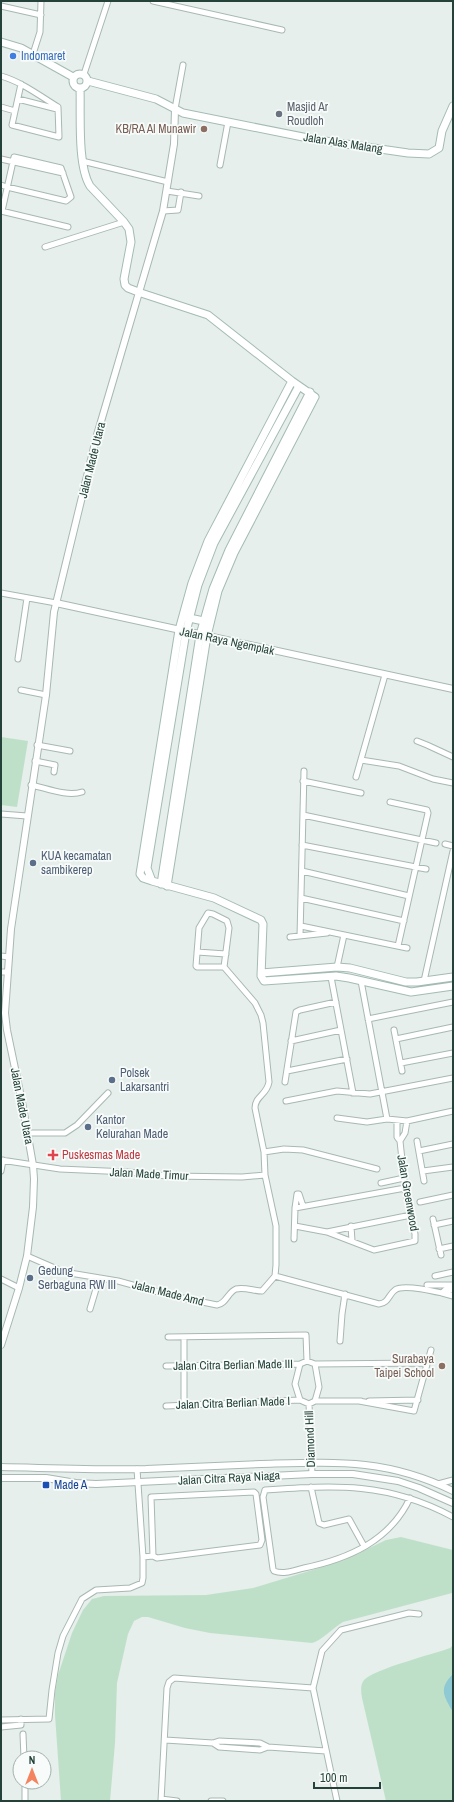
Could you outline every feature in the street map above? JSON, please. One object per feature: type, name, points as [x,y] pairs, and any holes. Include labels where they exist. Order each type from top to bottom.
[{"type":"main road","points":[[1,42],[21,48],[73,77]]},
{"type":"main road","points":[[73,77],[76,74],[84,74],[88,81],[85,86],[80,88]]},
{"type":"main road","points":[[73,77],[74,85],[80,88]]},
{"type":"main road","name":"Jalan Alas Malang","points":[[88,81],[156,99],[175,109],[228,122],[360,147],[429,154],[439,148],[442,131],[453,106]]},
{"type":"main road","points":[[80,88],[82,161],[84,174],[90,186],[129,229],[131,239],[124,282],[128,288],[208,315],[292,381],[310,392],[229,550],[213,589],[204,636],[164,885]]},
{"type":"main road","points":[[186,617],[192,582],[208,541],[292,381]]},
{"type":"main road","points":[[299,386],[214,543],[186,617],[182,631],[139,872],[143,878],[214,898],[261,920],[263,924],[262,980],[268,982],[331,977],[361,981],[411,992],[453,986]]},
{"type":"main road","points":[[186,617],[207,622]]},
{"type":"main road","points":[[152,881],[147,868],[182,631]]},
{"type":"main road","points":[[261,973],[337,967],[350,968],[406,982],[453,977]]},
{"type":"street","points":[[33,54],[40,32],[41,1]]},
{"type":"street","points":[[84,74],[106,13],[108,1]]},
{"type":"street","points":[[154,1],[282,30]]},
{"type":"street","points":[[1,6],[41,15]]},
{"type":"street","points":[[175,109],[183,65]]},
{"type":"street","points":[[1,76],[13,79],[58,109]]},
{"type":"street","points":[[21,84],[12,125],[59,137],[58,109]]},
{"type":"street","points":[[18,99],[58,109]]},
{"type":"street","points":[[1,108],[15,111]]},
{"type":"street","name":"Jalan Made Utara","points":[[1,1345],[19,1288],[27,1256],[33,1207],[34,1179],[33,1165],[7,1030],[4,972],[8,957],[31,785],[46,695],[56,603],[97,435],[141,293],[163,211],[174,144],[175,109]]},
{"type":"street","points":[[220,165],[228,122]]},
{"type":"street","points":[[1,159],[63,173],[66,185],[71,193],[71,197],[66,201],[1,185]]},
{"type":"street","points":[[82,161],[168,182]]},
{"type":"street","points":[[13,162],[1,211],[68,227]]},
{"type":"street","points":[[167,190],[199,196]]},
{"type":"street","points":[[163,211],[178,210],[181,192]]},
{"type":"street","points":[[45,247],[124,222]]},
{"type":"street","name":"Jalan Raya Ngemplak","points":[[1,592],[453,689]]},
{"type":"street","points":[[18,659],[27,598]]},
{"type":"street","points":[[356,777],[385,675]]},
{"type":"street","points":[[21,690],[46,695]]},
{"type":"street","points":[[417,742],[453,757]]},
{"type":"street","points":[[37,745],[70,751]]},
{"type":"street","points":[[361,760],[399,766],[433,779],[453,783]]},
{"type":"street","points":[[35,761],[55,765],[54,772]]},
{"type":"street","points":[[300,936],[304,771]]},
{"type":"street","points":[[303,781],[361,793]]},
{"type":"street","points":[[31,785],[77,794],[82,792]]},
{"type":"street","points":[[390,802],[427,810],[428,813],[398,946]]},
{"type":"street","points":[[1,814],[27,816]]},
{"type":"street","points":[[303,816],[436,843]]},
{"type":"street","points":[[445,844],[453,846]]},
{"type":"street","points":[[302,846],[426,869]]},
{"type":"street","points":[[424,981],[453,851]]},
{"type":"street","points":[[302,871],[409,896]]},
{"type":"street","points":[[301,898],[404,921]]},
{"type":"street","points":[[224,967],[228,924],[226,921],[210,913],[206,915],[199,928],[197,967],[224,967],[255,1003],[263,1023],[269,1082],[268,1090],[255,1102],[255,1108],[264,1152],[265,1176],[276,1226],[275,1276],[379,1304],[387,1300],[394,1290],[398,1288],[420,1289],[453,1296]]},
{"type":"street","points":[[300,926],[407,948]]},
{"type":"street","points":[[290,937],[331,933]]},
{"type":"street","points":[[337,967],[344,935]]},
{"type":"street","points":[[197,952],[226,954]]},
{"type":"street","points":[[1,956],[8,957]]},
{"type":"street","points":[[331,977],[353,1093]]},
{"type":"street","points":[[361,981],[387,1119]]},
{"type":"street","points":[[285,1082],[296,1012],[336,1002]]},
{"type":"street","points":[[368,1019],[453,1002]]},
{"type":"street","points":[[396,1039],[453,1027]]},
{"type":"street","points":[[291,1041],[341,1030]]},
{"type":"street","points":[[394,1030],[402,1071]]},
{"type":"street","points":[[401,1063],[453,1053]]},
{"type":"street","points":[[287,1071],[347,1059]]},
{"type":"street","points":[[286,1101],[337,1091],[370,1094],[453,1078]]},
{"type":"street","points":[[27,1133],[67,1132],[86,1116],[108,1093]]},
{"type":"street","points":[[337,1118],[366,1122],[387,1119],[407,1121],[453,1111]]},
{"type":"street","name":"Jalan Greenwood","points":[[352,1241],[374,1250],[412,1242],[416,1238],[405,1188],[400,1141],[397,1137],[397,1121]]},
{"type":"street","name":"Jalan Greenwood","points":[[400,1141],[405,1133],[407,1121]]},
{"type":"street","points":[[417,1141],[424,1181]]},
{"type":"street","points":[[419,1151],[453,1144]]},
{"type":"street","points":[[264,1152],[284,1149],[303,1150],[377,1169]]},
{"type":"street","points":[[1,1171],[2,1160]]},
{"type":"street","name":"Jalan Made Timur","points":[[2,1160],[60,1169],[187,1177],[265,1176]]},
{"type":"street","points":[[423,1171],[453,1167]]},
{"type":"street","points":[[381,1183],[404,1178]]},
{"type":"street","points":[[295,1208],[405,1188]]},
{"type":"street","points":[[294,1239],[295,1208],[298,1194],[303,1206]]},
{"type":"street","points":[[420,1202],[453,1195]]},
{"type":"street","points":[[327,1232],[411,1215]]},
{"type":"street","points":[[433,1219],[440,1252],[453,1246]]},
{"type":"street","points":[[434,1225],[453,1221]]},
{"type":"street","points":[[295,1226],[327,1232],[352,1241],[351,1226]]},
{"type":"street","name":"Jalan Made Amd","points":[[27,1256],[64,1272],[118,1281],[217,1306],[222,1304],[232,1292],[238,1289],[262,1291],[275,1276]]},
{"type":"street","points":[[435,1276],[453,1272]]},
{"type":"street","points":[[1,1279],[19,1288]]},
{"type":"street","points":[[90,1309],[99,1279]]},
{"type":"street","points":[[427,1285],[453,1285]]},
{"type":"street","points":[[442,1293],[445,1290],[453,1290]]},
{"type":"street","points":[[340,1341],[345,1294]]},
{"type":"street","points":[[168,1337],[306,1334],[307,1361]]},
{"type":"street","points":[[184,1336],[184,1405]]},
{"type":"street","points":[[359,1401],[412,1412],[416,1410],[431,1350]]},
{"type":"street","points":[[300,1364],[307,1361],[315,1364],[427,1364]]},
{"type":"street","name":"Jalan Citra Berlian Made III","points":[[166,1366],[300,1364]]},
{"type":"street","name":"Diamond Hill","points":[[300,1364],[295,1384],[300,1400],[309,1404]]},
{"type":"street","name":"Diamond Hill","points":[[309,1404],[315,1401],[319,1380],[315,1364]]},
{"type":"street","name":"Jalan Citra Berlian Made I","points":[[166,1406],[300,1400]]},
{"type":"street","points":[[315,1401],[418,1400]]},
{"type":"street","name":"Diamond Hill","points":[[309,1404],[312,1474]]},
{"type":"street","name":"Jalan Citra Raya Niaga","points":[[1,1467],[93,1470],[311,1462],[353,1463],[405,1472],[438,1484],[452,1491]]},
{"type":"street","points":[[1,1720],[49,1719],[58,1654],[63,1636],[82,1599],[96,1590],[130,1588],[142,1583],[143,1557],[137,1469]]},
{"type":"street","name":"Jalan Citra Raya Niaga","points":[[1,1478],[46,1478],[76,1483],[138,1482],[312,1474],[353,1474],[372,1476],[419,1488],[453,1502]]},
{"type":"street","points":[[438,1484],[453,1480]]},
{"type":"street","points":[[410,1498],[395,1524],[380,1537],[351,1554],[316,1566],[281,1573],[274,1572],[263,1493],[265,1490],[311,1487],[353,1487],[394,1493],[410,1498],[453,1517]]},
{"type":"street","points":[[311,1487],[319,1523],[324,1525],[349,1519],[364,1546]]},
{"type":"street","points":[[143,1557],[153,1556],[157,1558],[260,1545],[262,1540],[256,1494],[254,1492],[213,1493],[151,1497],[153,1556]]},
{"type":"street","points":[[337,1801],[313,1688],[322,1651],[341,1630],[409,1613],[418,1614]]},
{"type":"street","points":[[177,1801],[161,1800],[167,1688],[169,1682],[174,1678],[313,1688]]},
{"type":"street","points":[[1,1727],[21,1725],[21,1719]]},
{"type":"street","points":[[23,1734],[24,1750]]},
{"type":"street","points":[[165,1740],[213,1743],[219,1741],[260,1743],[268,1747],[326,1751]]},
{"type":"street","points":[[25,1790],[25,1801]]},
{"type":"street","points":[[212,1801],[223,1801]]},
{"type":"green space","points":[[1,737],[28,741],[17,807],[1,805]]},
{"type":"green space","points":[[401,1537],[453,1550],[453,1594],[452,1593],[343,1622],[319,1640],[312,1643],[210,1633],[185,1628],[148,1617],[142,1617],[134,1621],[128,1634],[117,1683],[115,1743],[110,1801],[61,1801],[55,1715],[55,1693],[58,1675],[72,1633],[83,1610],[92,1599],[104,1596],[206,1595],[253,1588],[342,1561],[386,1540]]},
{"type":"green space","points":[[453,1645],[453,1801],[386,1801],[362,1698],[362,1684],[364,1680],[379,1671],[450,1648]]},
{"type":"water","points":[[453,1674],[453,1712],[445,1697],[444,1688],[448,1679]]},
{"type":"place","name":"Indomaret","points":[[13,56]]},
{"type":"place","name":"Masjid Ar Roudloh","points":[[279,114]]},
{"type":"place","name":"KB/RA Al Munawir","points":[[204,129]]},
{"type":"place","name":"KUA kecamatan sambikerep","points":[[33,863]]},
{"type":"place","name":"Polsek Lakarsantri","points":[[112,1080]]},
{"type":"place","name":"Kantor Kelurahan Made","points":[[88,1127]]},
{"type":"place","name":"Puskesmas Made","points":[[53,1155]]},
{"type":"place","name":"Gedung Serbaguna RW III","points":[[30,1278]]},
{"type":"place","name":"Surabaya Taipei School","points":[[442,1366]]},
{"type":"place","name":"Made A","points":[[46,1485]]}]
